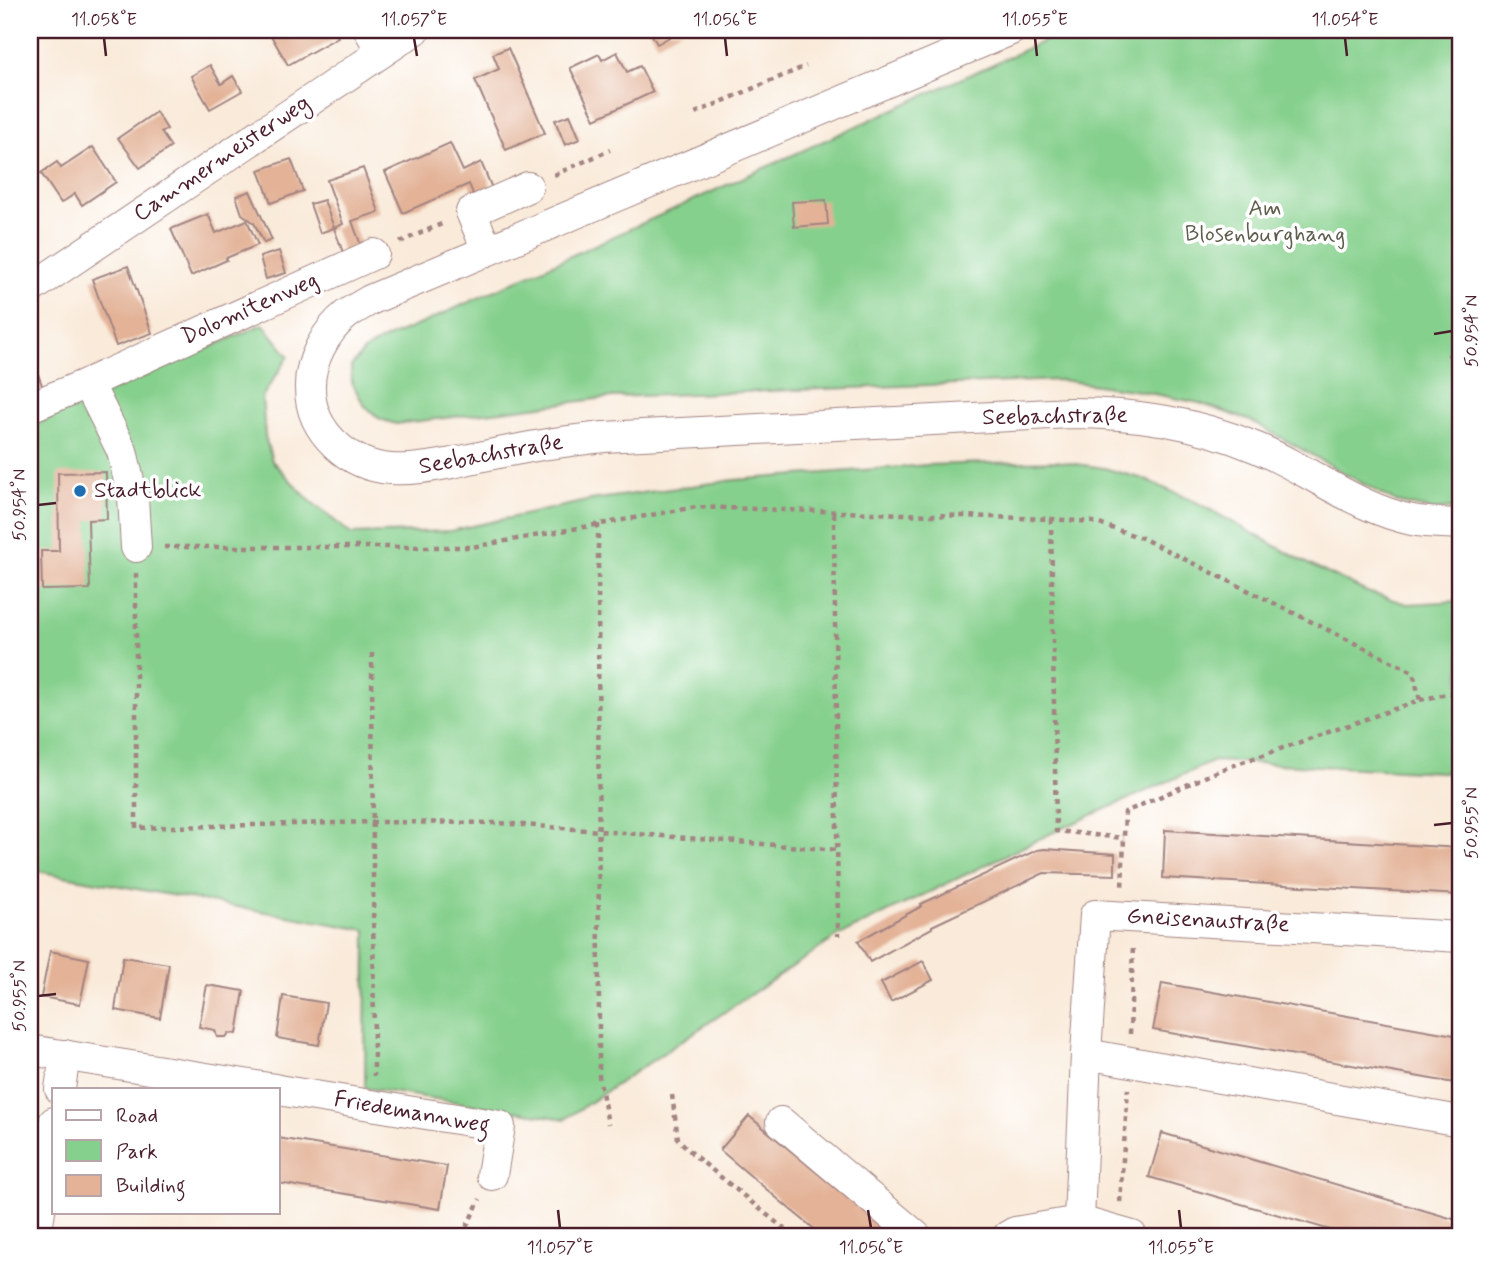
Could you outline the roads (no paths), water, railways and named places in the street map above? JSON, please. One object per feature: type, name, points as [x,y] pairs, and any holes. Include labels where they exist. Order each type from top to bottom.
[{"type":"street","name":"Cammermeisterweg","points":[[30,289],[375,41],[415,30]]},
{"type":"street","name":"Seebachstraße","points":[[1011,30],[370,300],[346,315],[322,344],[312,370],[310,386],[311,402],[320,426],[344,452],[357,460],[376,467],[401,471],[542,444],[604,436],[1100,413],[1163,419],[1222,433],[1388,512],[1411,520],[1460,524]]},
{"type":"street","points":[[486,250],[471,212],[528,187]]},
{"type":"street","name":"Dolomitenweg","points":[[30,407],[374,254]]},
{"type":"street","points":[[88,383],[122,451],[133,498],[136,547]]},
{"type":"street","name":"Gneisenaustraße","points":[[1079,1221],[1095,915],[1460,937]]},
{"type":"street","name":"Friedemannweg","points":[[30,1049],[271,1088]]},
{"type":"street","points":[[1086,1054],[1460,1121]]},
{"type":"street","points":[[60,1088],[65,1055]]},
{"type":"street","name":"Friedemannweg","points":[[280,1089],[500,1126],[492,1175]]},
{"type":"street","points":[[781,1122],[916,1236]]},
{"type":"street","points":[[36,1236],[52,1135]]},
{"type":"street","points":[[1009,1236],[1015,1232],[1079,1221],[1132,1236]]},
{"type":"place","name":"Stadtblick","points":[[80,491]]},
{"type":"park label","name":"Am Blosenburghang","points":[[1265,222]]}]
